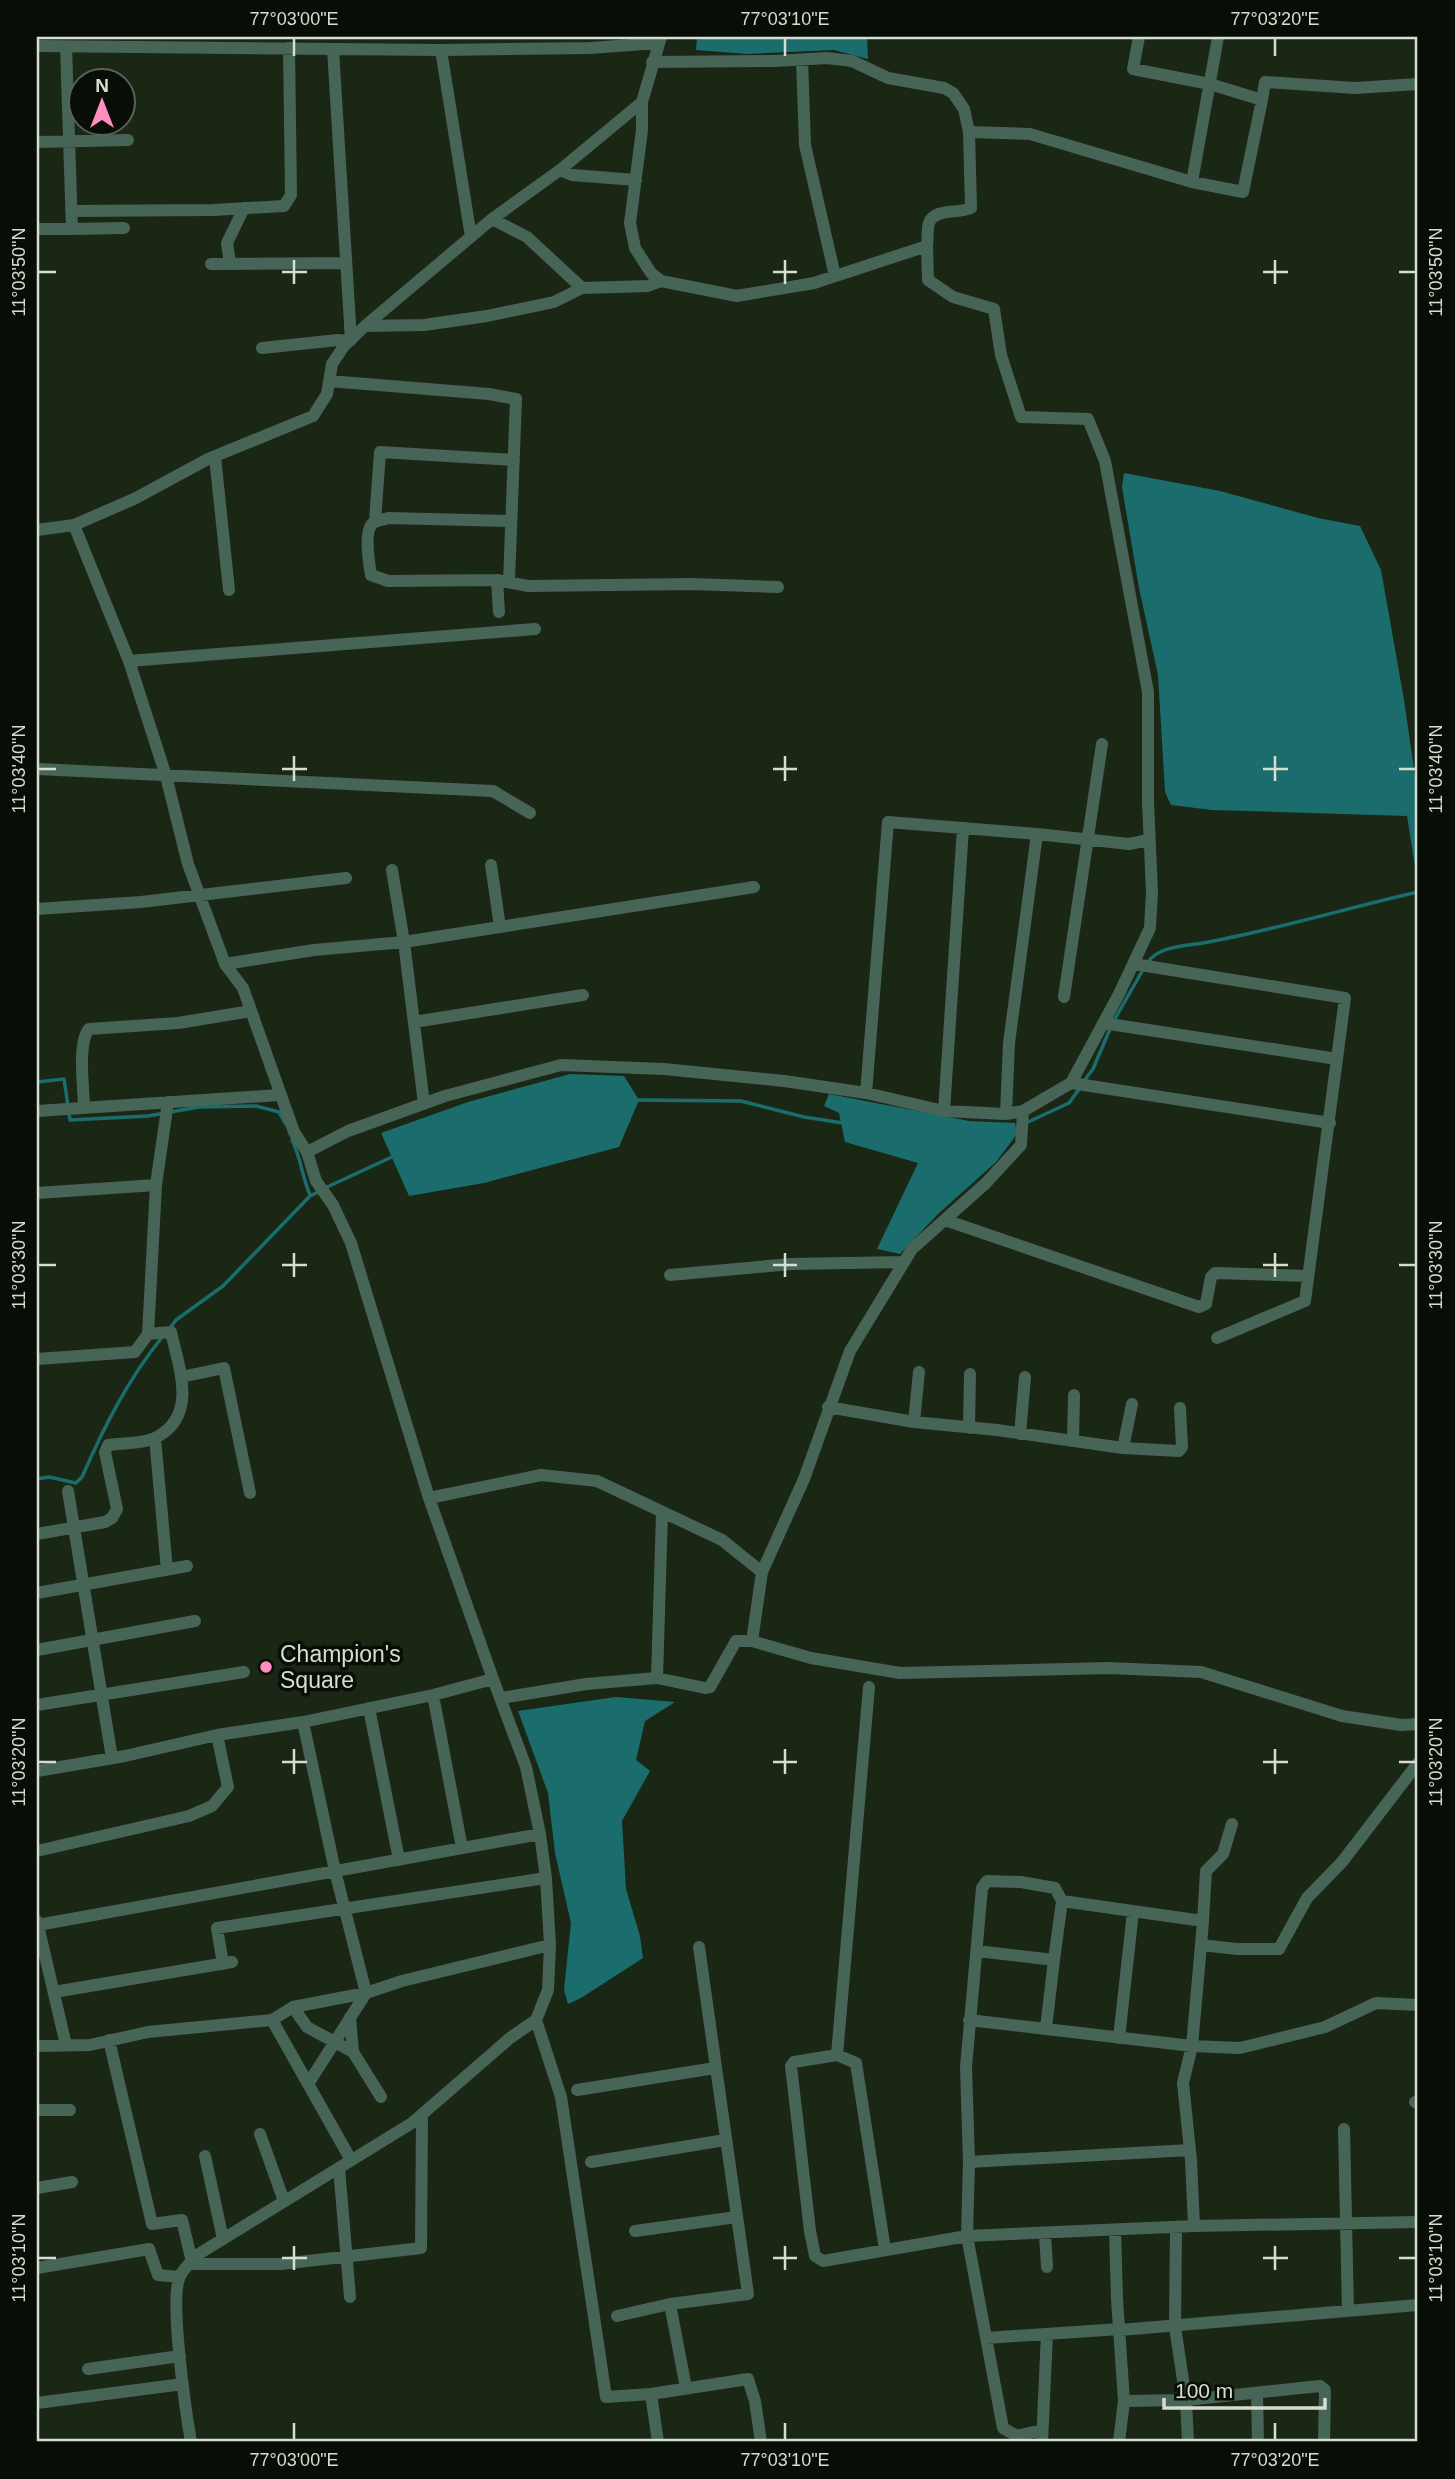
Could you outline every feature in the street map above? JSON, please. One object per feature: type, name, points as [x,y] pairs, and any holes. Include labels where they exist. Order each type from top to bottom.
[{"type":"street","points":[[1139,37],[1133,68],[1210,84],[1262,100]]},
{"type":"street","points":[[1192,182],[1218,37]]},
{"type":"street","points":[[37,46],[66,47],[140,42],[289,48],[338,45],[441,50],[660,40],[642,102],[642,130],[630,223],[635,248],[652,273],[661,281],[737,296],[804,285],[927,246]]},
{"type":"street","points":[[338,45],[350,341]]},
{"type":"street","points":[[66,47],[72,229]]},
{"type":"street","points":[[71,211],[284,206],[290,200],[289,48]]},
{"type":"street","points":[[441,50],[471,237]]},
{"type":"street","points":[[652,62],[828,58],[852,61],[888,78],[944,88],[953,93],[964,109],[969,132],[971,208],[965,212],[938,214],[931,218],[928,224],[928,280],[953,297],[994,309],[1001,355],[1021,417],[1088,419],[1105,461],[1148,692],[1152,892],[1150,928],[1142,965],[1079,1084],[1022,1121]]},
{"type":"street","points":[[802,60],[805,145],[835,276]]},
{"type":"street","points":[[969,132],[1030,134],[1192,182],[1243,192],[1265,82],[1355,88],[1418,84]]},
{"type":"street","points":[[37,530],[74,525],[134,499],[215,457],[313,416],[327,394],[332,364],[365,326],[492,219],[560,170],[642,102]]},
{"type":"street","points":[[37,142],[128,140]]},
{"type":"street","points":[[560,170],[572,175],[636,180]]},
{"type":"street","points":[[230,263],[227,243],[244,208]]},
{"type":"street","points":[[492,219],[527,237],[582,288]]},
{"type":"street","points":[[37,229],[124,228]]},
{"type":"street","points":[[211,264],[346,263]]},
{"type":"street","points":[[365,326],[424,325],[487,316],[554,302],[582,288],[648,286],[661,281]]},
{"type":"street","points":[[262,348],[350,341]]},
{"type":"street","points":[[329,381],[476,393],[516,399],[510,521],[512,530],[499,612]]},
{"type":"street","points":[[375,521],[380,452],[514,460]]},
{"type":"street","points":[[215,457],[229,590]]},
{"type":"street","points":[[510,521],[375,521],[370,526],[368,562],[371,575],[388,581],[503,581],[528,586],[692,584],[778,587]]},
{"type":"street","points":[[74,525],[129,662],[166,776],[188,864],[225,964],[243,988],[294,1132],[307,1152],[316,1181],[351,1243],[429,1498],[492,1679],[526,1767],[546,1878],[550,1945],[548,1990],[536,2020],[510,2038],[422,2114],[197,2255],[179,2277],[175,2301],[191,2442]]},
{"type":"street","points":[[129,662],[535,629]]},
{"type":"street","points":[[1064,997],[1102,744]]},
{"type":"street","points":[[37,769],[493,791],[530,813]]},
{"type":"street","points":[[866,1093],[888,822],[1129,844],[1149,840]]},
{"type":"street","points":[[944,1111],[963,828]]},
{"type":"street","points":[[1006,1114],[1009,1044],[1037,835]]},
{"type":"street","points":[[491,864],[500,927]]},
{"type":"street","points":[[391,870],[404,943],[424,1104]]},
{"type":"street","points":[[37,909],[141,902],[346,878]]},
{"type":"street","points":[[225,964],[314,950],[404,943],[754,887]]},
{"type":"street","points":[[1142,965],[1345,998],[1305,1301],[1217,1338]]},
{"type":"street","points":[[414,1022],[583,995]]},
{"type":"street","points":[[84,1108],[82,1045],[89,1029],[178,1023],[251,1011]]},
{"type":"street","points":[[1109,1024],[1338,1059]]},
{"type":"street","points":[[307,1152],[348,1131],[424,1104],[561,1065],[664,1069],[784,1081],[866,1093],[944,1111],[1006,1114],[1022,1121]]},
{"type":"street","points":[[1079,1084],[1330,1123]]},
{"type":"street","points":[[37,1111],[279,1095]]},
{"type":"street","points":[[37,1359],[135,1352],[150,1335],[156,1185],[168,1102]]},
{"type":"street","points":[[752,1642],[762,1572],[804,1479],[850,1351],[912,1249],[986,1183],[1021,1145],[1022,1121]]},
{"type":"street","points":[[37,1193],[156,1185]]},
{"type":"street","points":[[945,1220],[1199,1307],[1206,1304],[1211,1277],[1215,1273],[1308,1276]]},
{"type":"street","points":[[670,1275],[791,1264],[904,1262]]},
{"type":"street","points":[[37,1534],[74,1525],[105,1522],[112,1518],[117,1510],[105,1452],[108,1445],[155,1438],[175,1423],[184,1394],[171,1332],[150,1335]]},
{"type":"street","points":[[181,1377],[224,1368],[250,1493]]},
{"type":"street","points":[[914,1422],[919,1372]]},
{"type":"street","points":[[969,1428],[970,1374]]},
{"type":"street","points":[[1020,1434],[1025,1377]]},
{"type":"street","points":[[1073,1441],[1074,1395]]},
{"type":"street","points":[[1124,1448],[1132,1404]]},
{"type":"street","points":[[828,1407],[914,1422],[1124,1448],[1181,1450],[1181,1408]]},
{"type":"street","points":[[155,1438],[167,1570]]},
{"type":"street","points":[[429,1498],[541,1475],[597,1480],[722,1540],[762,1572]]},
{"type":"street","points":[[68,1491],[112,1758]]},
{"type":"street","points":[[657,1678],[662,1513]]},
{"type":"street","points":[[37,1593],[187,1566]]},
{"type":"street","points":[[37,1650],[195,1621]]},
{"type":"street","points":[[501,1698],[586,1684],[657,1678],[697,1688],[710,1687],[736,1641],[752,1642],[811,1658],[900,1672],[1108,1668],[1201,1672],[1342,1716],[1401,1725],[1418,1724]]},
{"type":"street","points":[[37,1706],[244,1672]]},
{"type":"street","points":[[37,1771],[217,1735],[303,1722],[433,1695],[492,1679]]},
{"type":"street","points":[[836,2055],[869,1687]]},
{"type":"street","points":[[433,1695],[462,1848]]},
{"type":"street","points":[[369,1708],[399,1860]]},
{"type":"street","points":[[303,1722],[335,1871],[366,1993],[308,2084]]},
{"type":"street","points":[[37,1851],[189,1816],[212,1805],[228,1787],[217,1735]]},
{"type":"street","points":[[1201,1945],[1237,1949],[1279,1949],[1307,1898],[1342,1862],[1418,1763]]},
{"type":"street","points":[[1194,2226],[1183,2083],[1192,2046],[1206,1871],[1223,1854],[1231,1824]]},
{"type":"street","points":[[66,2045],[37,1923],[540,1835]]},
{"type":"street","points":[[54,1992],[228,1963],[217,1928],[546,1878]]},
{"type":"street","points":[[1046,2028],[1062,1901],[1055,1888],[1020,1882],[988,1881],[982,1888],[969,2020],[967,2236],[1003,2428],[1017,2436],[1042,2436],[1047,2334]]},
{"type":"street","points":[[1062,1901],[1203,1921]]},
{"type":"street","points":[[1119,2038],[1133,1912]]},
{"type":"street","points":[[37,2046],[90,2045],[148,2032],[272,2020],[293,2007],[366,1993],[402,1981],[550,1945]]},
{"type":"street","points":[[617,2316],[670,2304],[748,2294],[699,1947]]},
{"type":"street","points":[[977,1951],[1054,1960]]},
{"type":"street","points":[[969,2020],[1192,2046],[1240,2048],[1325,2027],[1377,2003],[1418,2005]]},
{"type":"street","points":[[293,2007],[307,2027],[353,2052]]},
{"type":"street","points":[[350,2017],[353,2052],[381,2097]]},
{"type":"street","points":[[272,2020],[351,2160]]},
{"type":"street","points":[[536,2020],[561,2096],[606,2397],[651,2394],[748,2379],[755,2401],[761,2442]]},
{"type":"street","points":[[109,2040],[152,2224],[182,2220],[191,2263]]},
{"type":"street","points":[[884,2250],[856,2063],[836,2055],[794,2062],[791,2066],[810,2231],[815,2256],[822,2261],[967,2236],[1194,2226],[1418,2222]]},
{"type":"street","points":[[577,2090],[715,2068]]},
{"type":"street","points":[[37,2110],[70,2110]]},
{"type":"street","points":[[191,2263],[281,2263],[421,2248],[422,2114]]},
{"type":"street","points":[[1344,2129],[1348,2311]]},
{"type":"street","points":[[260,2134],[284,2201]]},
{"type":"street","points":[[591,2162],[725,2140]]},
{"type":"street","points":[[969,2162],[1190,2150]]},
{"type":"street","points":[[205,2156],[223,2239]]},
{"type":"street","points":[[339,2168],[350,2297]]},
{"type":"street","points":[[37,2188],[72,2182]]},
{"type":"street","points":[[635,2231],[737,2217]]},
{"type":"street","points":[[1175,2227],[1175,2327],[1186,2400],[1188,2442]]},
{"type":"street","points":[[1115,2230],[1116,2300],[1124,2401],[1119,2442]]},
{"type":"street","points":[[1045,2234],[1047,2267]]},
{"type":"street","points":[[37,2269],[149,2249],[158,2275],[179,2277]]},
{"type":"street","points":[[670,2304],[686,2388]]},
{"type":"street","points":[[986,2338],[1175,2327],[1418,2305]]},
{"type":"street","points":[[88,2369],[180,2356]]},
{"type":"street","points":[[37,2403],[183,2384]]},
{"type":"street","points":[[1124,2401],[1186,2400],[1320,2386],[1325,2390],[1324,2442]]},
{"type":"street","points":[[1257,2393],[1258,2442]]},
{"type":"street","points":[[651,2394],[658,2442]]},
{"type":"water","points":[[697,37],[867,37],[868,59],[834,50],[747,54],[696,50]]},
{"type":"water","points":[[1124,473],[1220,491],[1318,518],[1360,526],[1381,570],[1404,700],[1418,797],[1418,866],[1415,867],[1407,816],[1212,810],[1171,805],[1165,792],[1158,675],[1139,588],[1122,487]]},
{"type":"water","points":[[570,1074],[624,1076],[639,1100],[619,1147],[484,1183],[409,1196],[381,1133],[468,1102]]},
{"type":"water","points":[[829,1094],[969,1121],[1015,1123],[1017,1134],[996,1162],[938,1214],[900,1254],[877,1249],[918,1163],[845,1142],[839,1113],[824,1106]]},
{"type":"water","points":[[616,1697],[675,1702],[645,1721],[636,1760],[650,1771],[622,1821],[626,1889],[640,1936],[643,1958],[568,2004],[564,1990],[571,1923],[555,1853],[548,1793],[518,1711]]},
{"type":"waterway","points":[[1148,962],[1159,953],[1173,948],[1257,932],[1418,892]]},
{"type":"waterway","points":[[1113,1022],[1144,968]]},
{"type":"waterway","points":[[1084,1081],[1093,1069],[1110,1029]]},
{"type":"waterway","points":[[37,1082],[64,1079],[68,1106]]},
{"type":"waterway","points":[[1026,1123],[1069,1103],[1080,1088]]},
{"type":"waterway","points":[[636,1100],[741,1101],[804,1117],[843,1123]]},
{"type":"waterway","points":[[69,1113],[70,1120],[148,1116],[199,1107],[256,1106],[279,1112],[285,1123]]},
{"type":"waterway","points":[[292,1140],[310,1195]]},
{"type":"waterway","points":[[325,1188],[394,1156]]},
{"type":"waterway","points":[[170,1328],[176,1320],[223,1286],[310,1196],[318,1192]]},
{"type":"waterway","points":[[37,1479],[49,1477],[76,1483],[82,1477],[118,1404],[163,1336]]},
{"type":"place","name":"Champion's Square","points":[[266,1667]]}]
